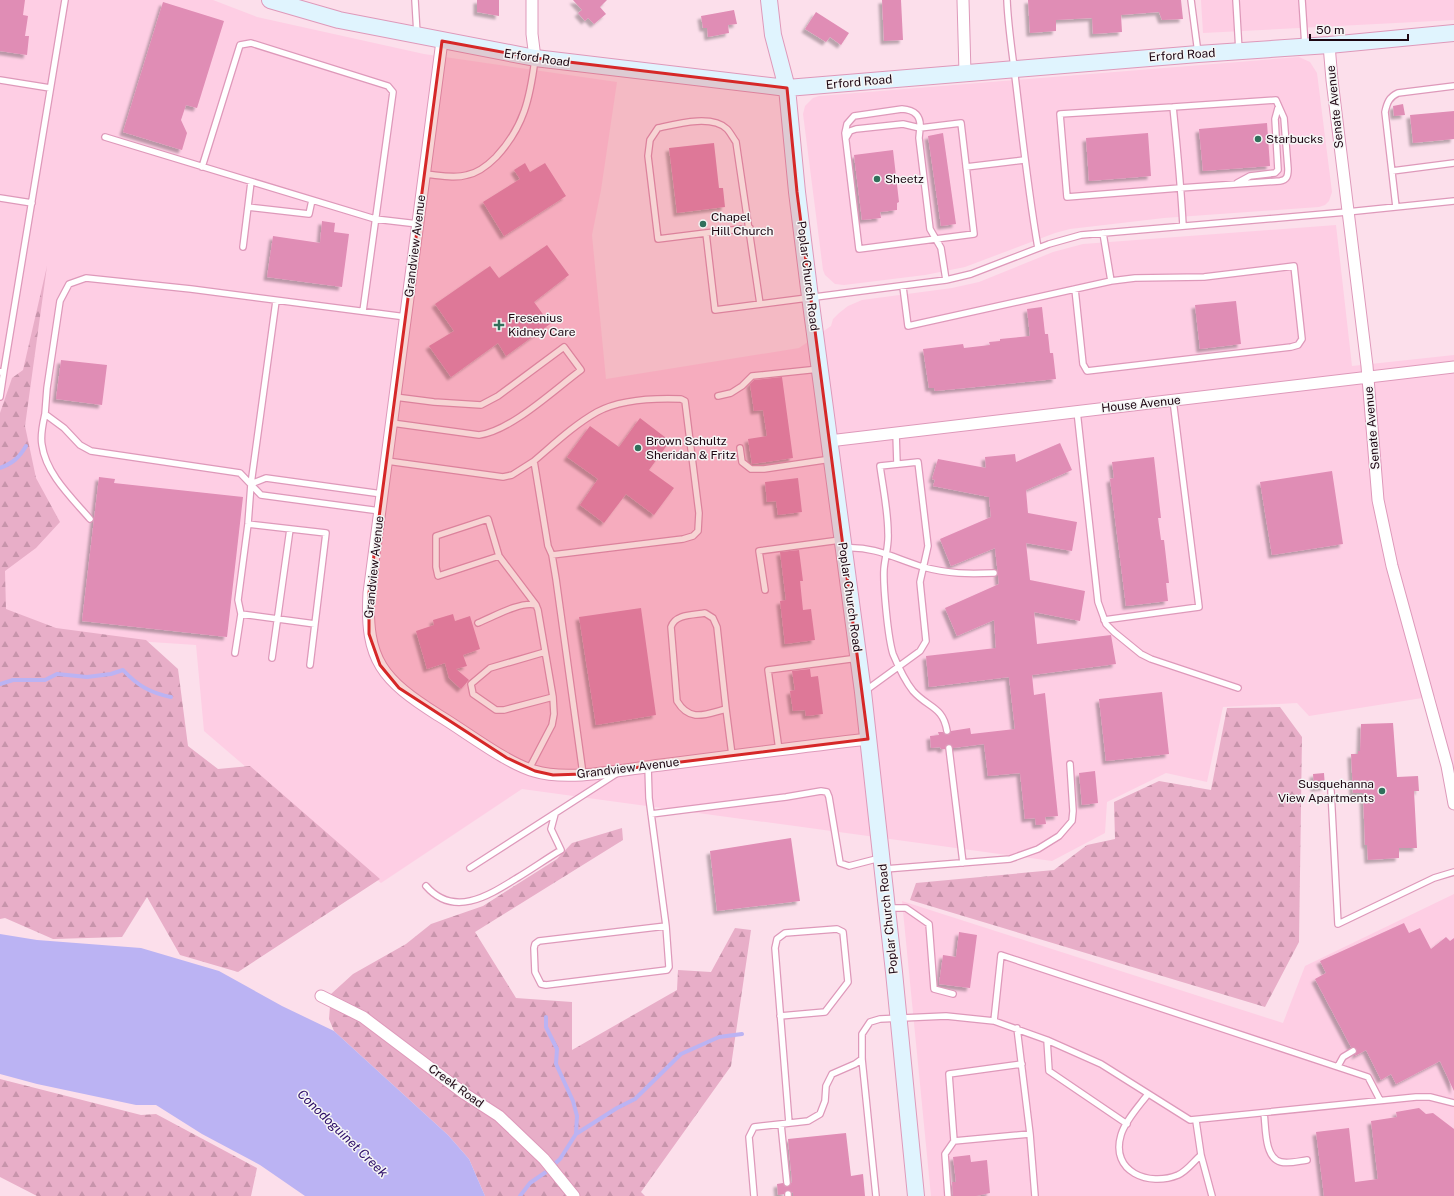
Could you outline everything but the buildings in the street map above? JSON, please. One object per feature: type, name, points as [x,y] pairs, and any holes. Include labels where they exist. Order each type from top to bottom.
[{"type":"street","name":"Erford Road","points":[[270,0],[339,20],[535,58],[787,88],[1198,54],[1305,47],[1454,33]]},
{"type":"street","points":[[532,0],[532,34],[535,58]]},
{"type":"street","name":"Poplar Church Road","points":[[769,0],[773,35],[787,88],[797,192],[810,298],[863,692],[916,1196]]},
{"type":"street","points":[[963,0],[965,73]]},
{"type":"street","name":"Grandview Avenue","points":[[442,41],[367,617],[372,649],[380,665],[389,678],[416,701],[507,758],[529,769],[553,775],[583,774],[868,739]]},
{"type":"street","name":"Senate Avenue","points":[[1329,45],[1368,376],[1378,500],[1392,566],[1447,766],[1454,804]]},
{"type":"street","name":"House Avenue","points":[[829,441],[1454,366]]},
{"type":"street","name":"Creek Road","points":[[321,996],[362,1017],[465,1094],[499,1116],[544,1159],[574,1196]]},
{"type":"lane","points":[[0,397],[2,371],[32,203],[65,0]]},
{"type":"lane","points":[[415,0],[417,36]]},
{"type":"lane","points":[[1007,0],[1008,29],[1015,70],[1024,160],[1038,248]]},
{"type":"lane","points":[[1191,0],[1198,54]]},
{"type":"lane","points":[[1236,0],[1239,51]]},
{"type":"lane","points":[[1302,0],[1305,47]]},
{"type":"lane","points":[[202,167],[240,45],[251,43],[388,86],[393,92],[363,311]]},
{"type":"lane","points":[[424,174],[457,177],[468,175],[480,170],[492,161],[506,146],[519,126],[526,109],[535,58]]},
{"type":"lane","points":[[0,80],[50,88]]},
{"type":"lane","points":[[1396,207],[1385,112],[1387,103],[1392,96],[1398,93],[1454,86]]},
{"type":"lane","points":[[1274,99],[1277,102],[1278,108],[1284,118],[1288,169],[1286,178],[1280,181],[1067,197],[1060,114],[1173,107],[1274,99]]},
{"type":"lane","points":[[1173,107],[1183,226]]},
{"type":"lane","points":[[1235,184],[1250,176],[1275,173],[1278,170],[1275,119],[1278,108]]},
{"type":"lane","points":[[846,140],[848,133],[856,129],[903,124],[920,128],[961,123],[974,234],[936,239],[859,249],[846,140],[846,124],[854,116],[906,109],[918,115],[920,120],[920,128],[919,138],[930,229],[936,239],[941,248],[946,280]]},
{"type":"lane","points":[[750,228],[658,239],[648,156],[650,140],[658,128],[676,124],[711,121],[726,128],[736,142],[750,228],[760,304]]},
{"type":"lane","points":[[105,137],[376,219],[418,224]]},
{"type":"lane","points":[[966,167],[1024,160]]},
{"type":"lane","points":[[1392,171],[1454,163]]},
{"type":"lane","points":[[242,247],[251,182]]},
{"type":"lane","points":[[0,198],[32,203]]},
{"type":"lane","points":[[248,208],[309,214],[312,200]]},
{"type":"lane","points":[[706,233],[715,310],[946,280],[992,267],[1038,248],[1076,237],[1103,233],[1348,212],[1454,201]]},
{"type":"lane","points":[[1103,233],[1111,281]]},
{"type":"lane","points":[[903,286],[908,326],[1111,281],[1135,278],[1204,277],[1294,266],[1302,339],[1298,345],[1291,347],[1087,371],[1083,364],[1075,289]]},
{"type":"lane","points":[[90,519],[66,493],[49,466],[42,445],[47,388],[60,301],[69,284],[86,278],[101,278],[406,316]]},
{"type":"lane","points":[[235,653],[241,614],[238,600],[248,524],[251,484],[276,301]]},
{"type":"lane","points":[[392,423],[479,435],[489,434],[507,426],[581,370],[564,346],[498,396],[481,405],[434,402],[395,397]]},
{"type":"lane","points":[[718,396],[731,393],[742,386],[752,376],[820,369]]},
{"type":"lane","points":[[387,462],[503,477],[512,474],[534,461],[597,412],[614,405],[655,398],[681,399],[685,401],[699,513],[698,531],[693,536],[683,539],[552,555]]},
{"type":"lane","points":[[1104,620],[1199,607],[1173,400]]},
{"type":"lane","points":[[1078,411],[1096,587],[1104,620],[1114,632],[1146,657],[1238,688]]},
{"type":"lane","points":[[45,414],[64,428],[80,445],[91,452],[240,473],[261,495],[380,511]]},
{"type":"lane","points":[[896,432],[897,464]]},
{"type":"lane","points":[[740,448],[742,462],[751,469],[764,469],[831,459]]},
{"type":"lane","points":[[534,461],[548,546],[552,555],[556,579],[583,774]]},
{"type":"lane","points":[[863,692],[899,667],[920,651],[926,641],[920,587],[928,546],[918,462],[880,466],[888,532],[884,574],[890,643],[899,667],[913,691],[942,714],[947,731]]},
{"type":"lane","points":[[251,484],[266,478],[382,494]]},
{"type":"lane","points":[[499,556],[438,576],[436,567],[436,536],[488,519],[499,556],[536,605],[538,610],[553,696],[552,725],[529,769]]},
{"type":"lane","points":[[248,524],[326,533],[310,665]]},
{"type":"lane","points":[[272,658],[290,529]]},
{"type":"lane","points":[[765,590],[759,551],[843,544],[867,548],[923,567],[956,574],[994,573]]},
{"type":"lane","points":[[478,623],[530,603],[536,605]]},
{"type":"lane","points":[[726,709],[694,716],[687,714],[681,709],[677,701],[671,627],[675,620],[705,613],[713,618],[717,627],[732,756]]},
{"type":"lane","points":[[241,614],[315,624]]},
{"type":"lane","points":[[545,652],[490,668],[471,684],[470,688],[473,694],[496,710],[504,710],[553,696]]},
{"type":"lane","points":[[779,750],[768,670],[858,658]]},
{"type":"lane","points":[[949,748],[963,863]]},
{"type":"lane","points":[[651,814],[822,791],[827,792],[829,797],[840,863],[849,866],[963,863],[1010,859],[1038,850],[1059,836],[1072,821],[1074,811],[1070,764]]},
{"type":"lane","points":[[648,766],[651,814],[666,926],[670,967],[667,970],[546,985],[541,984],[536,976],[534,948],[535,944],[540,940],[666,926]]},
{"type":"lane","points":[[470,868],[623,769]]},
{"type":"lane","points":[[1331,791],[1338,924],[1434,878],[1454,872]]},
{"type":"lane","points":[[426,886],[433,894],[454,903],[472,901],[490,895],[561,850],[551,829],[555,814]]},
{"type":"lane","points":[[886,908],[906,908],[928,924],[934,989],[953,994]]},
{"type":"lane","points":[[780,1016],[825,1012],[848,982],[843,932],[837,929],[785,933],[777,939],[775,948],[780,1016],[789,1123]]},
{"type":"lane","points":[[994,1021],[1001,955],[1368,1077],[1380,1100]]},
{"type":"lane","points":[[876,1196],[862,1059],[862,1034],[865,1027],[870,1022],[880,1019],[946,1016],[994,1021],[1017,1028],[1101,1064],[1184,1117],[1196,1121],[1380,1100],[1423,1097],[1442,1099],[1454,1103]]},
{"type":"lane","points":[[1017,1028],[1030,1134],[1035,1196]]},
{"type":"lane","points":[[1047,1040],[1049,1071],[1128,1124]]},
{"type":"lane","points":[[1338,1066],[1343,1057],[1353,1051]]},
{"type":"lane","points":[[754,1196],[749,1137],[754,1127],[808,1121],[820,1114],[825,1101],[826,1086],[832,1074],[855,1064],[862,1059]]},
{"type":"lane","points":[[948,1196],[945,1154],[954,1141],[949,1074],[1022,1064]]},
{"type":"lane","points":[[1148,1094],[1121,1135],[1122,1159],[1128,1169],[1140,1177],[1153,1179],[1178,1175],[1201,1155]]},
{"type":"lane","points":[[1264,1113],[1269,1148],[1275,1159],[1282,1162],[1307,1160]]},
{"type":"lane","points":[[1196,1121],[1201,1155],[1212,1196]]},
{"type":"lane","points":[[781,1124],[787,1183]]},
{"type":"lane","points":[[954,1141],[1030,1134]]},
{"type":"highlighted area","points":[[442,41],[535,58],[787,88],[797,192],[868,739],[583,774],[553,775],[535,771],[507,758],[399,688],[380,665],[369,634],[369,593]]},
{"type":"shaded area","points":[[0,0],[213,0],[257,17],[424,54],[617,82],[601,190],[592,235],[606,379],[799,348],[831,326],[833,319],[848,306],[862,300],[952,288],[979,282],[1053,252],[1083,244],[1336,225],[1352,366],[1454,355],[1454,777],[1435,696],[1309,716],[1297,703],[1223,707],[1207,782],[1166,773],[1107,802],[1105,833],[1052,861],[522,789],[381,883],[204,731],[196,645],[0,632]]},
{"type":"shaded area","points":[[1201,0],[1454,0],[1454,20],[1203,33]]},
{"type":"shaded area","points":[[1299,57],[1310,62],[1317,73],[1332,192],[1329,201],[1325,205],[1319,207],[1164,218],[1070,229],[1055,233],[965,267],[925,275],[844,285],[835,284],[825,275],[823,270],[803,114],[805,106],[813,98],[819,96]]},
{"type":"shaded area","points":[[1454,894],[1454,1196],[931,1196],[902,901],[1283,1023],[1305,966]]},
{"type":"green space","points":[[47,266],[25,426],[36,478],[60,522],[36,548],[5,571],[6,609],[56,628],[146,640],[178,669],[188,746],[218,769],[250,766],[380,879],[238,972],[180,955],[147,897],[122,937],[53,939],[5,918],[0,919],[0,413],[12,378],[23,370]]},
{"type":"green space","points":[[1280,707],[1302,737],[1299,942],[1265,1007],[910,900],[916,883],[1054,870],[1087,845],[1115,839],[1114,802],[1159,781],[1211,790],[1227,708]]},
{"type":"green space","points":[[622,828],[623,840],[475,932],[516,998],[572,1002],[572,1050],[677,990],[678,970],[711,972],[735,928],[751,930],[731,1066],[641,1192],[645,1196],[485,1196],[469,1159],[448,1135],[334,1031],[329,1019],[331,994],[353,974],[406,944],[431,924],[483,906],[557,859],[572,843]]},
{"type":"green space","points":[[0,1079],[141,1115],[156,1114],[257,1168],[251,1196],[37,1196],[0,1177]]},
{"type":"water","name":"Conodoguinet Creek","points":[[0,934],[37,940],[141,948],[219,971],[282,1006],[334,1031],[448,1135],[469,1159],[485,1196],[305,1196],[260,1165],[202,1134],[156,1105],[136,1105],[37,1084],[0,1074]]},
{"type":"waterway","points":[[0,468],[15,460],[26,446]]},
{"type":"waterway","points":[[0,684],[13,680],[45,680],[57,674],[87,677],[111,674],[123,670],[144,688],[171,697]]},
{"type":"waterway","points":[[546,1017],[546,1027],[557,1049],[556,1064],[573,1101],[577,1116],[576,1134]]},
{"type":"waterway","points":[[520,1196],[530,1183],[546,1172],[560,1159],[576,1134],[617,1108],[635,1099],[681,1054],[719,1037],[742,1034]]},
{"type":"place","name":"Starbucks","points":[[1258,139]]},
{"type":"place","name":"Sheetz","points":[[877,179]]},
{"type":"place","name":"Chapel Hill Church","points":[[703,224]]},
{"type":"place","name":"Fresenius Kidney Care","points":[[499,325]]},
{"type":"place","name":"Brown Schultz Sheridan & Fritz","points":[[638,448]]},
{"type":"place","name":"Susquehanna View Apartments","points":[[1382,791]]}]
